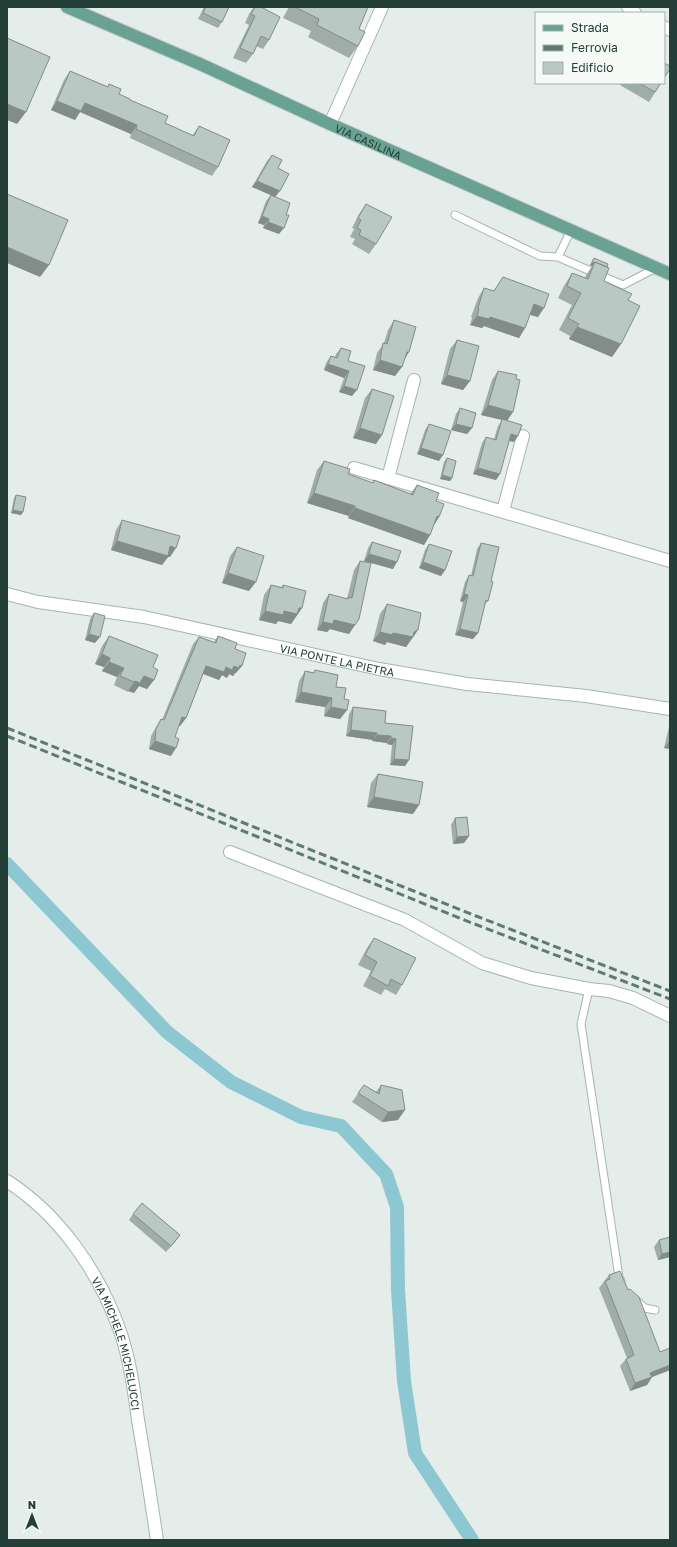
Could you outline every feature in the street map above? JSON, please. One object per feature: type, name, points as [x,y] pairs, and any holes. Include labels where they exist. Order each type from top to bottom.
[{"type":"main road","name":"VIA CASILINA","points":[[67,7],[200,64],[330,124],[670,274]]},
{"type":"street","points":[[330,124],[382,7]]},
{"type":"street","points":[[388,478],[414,380]]},
{"type":"street","points":[[503,511],[524,436]]},
{"type":"street","points":[[354,468],[670,561]]},
{"type":"street","name":"VIA PONTE LA PIETRA","points":[[7,594],[38,602],[144,617],[379,669],[467,684],[586,696],[670,709]]},
{"type":"street","points":[[230,852],[405,920],[482,963],[531,978],[609,991],[633,998],[670,1016]]},
{"type":"street","name":"VIA MICHELE MICHELUCCI","points":[[7,1181],[24,1193],[67,1234],[98,1283],[120,1331],[130,1365],[157,1540]]},
{"type":"lane","points":[[454,215],[540,256],[558,256],[623,284],[656,268]]},
{"type":"lane","points":[[558,256],[571,230]]},
{"type":"lane","points":[[590,989],[581,1024],[619,1277],[627,1292],[645,1308],[655,1310]]},
{"type":"building","points":[[206,7],[229,7],[222,22],[203,13]]},
{"type":"building","points":[[255,7],[261,7],[280,17],[269,40],[261,36],[253,54],[240,48],[255,16],[251,14]]},
{"type":"building","points":[[295,7],[368,7],[359,29],[365,32],[358,46],[317,25],[319,19]]},
{"type":"building","points":[[7,38],[50,57],[26,112],[7,104]]},
{"type":"building","points":[[665,64],[670,66],[670,69],[665,76]]},
{"type":"building","points":[[70,71],[108,87],[109,84],[121,89],[119,94],[168,116],[165,123],[194,136],[199,126],[230,140],[218,167],[136,129],[137,125],[85,103],[81,111],[57,101]]},
{"type":"building","points":[[641,84],[660,84],[655,92]]},
{"type":"building","points":[[272,155],[282,160],[278,168],[289,174],[280,191],[257,181]]},
{"type":"building","points":[[7,194],[68,220],[49,265],[7,247]]},
{"type":"building","points":[[271,195],[290,203],[286,215],[289,215],[284,228],[268,222],[269,219],[262,216]]},
{"type":"building","points":[[366,204],[392,217],[376,244],[359,235],[361,230],[357,228],[361,220],[358,218]]},
{"type":"building","points":[[594,258],[608,264],[607,267],[592,262]]},
{"type":"building","points":[[595,262],[609,268],[604,281],[632,294],[628,300],[640,306],[621,344],[577,327],[579,324],[568,318],[581,293],[567,286],[572,273],[588,279]]},
{"type":"building","points":[[503,277],[549,294],[544,308],[534,304],[525,328],[490,317],[489,319],[477,316],[484,288],[494,291]]},
{"type":"building","points":[[394,320],[416,327],[409,352],[407,352],[402,367],[380,360],[383,343],[387,344]]},
{"type":"building","points":[[457,340],[479,346],[470,381],[447,375]]},
{"type":"building","points":[[341,348],[351,351],[348,361],[365,366],[357,390],[344,386],[349,371],[328,364],[331,356],[337,358]]},
{"type":"building","points":[[498,371],[517,375],[516,379],[520,380],[513,412],[488,405]]},
{"type":"building","points":[[372,389],[394,396],[382,435],[360,428]]},
{"type":"building","points":[[460,408],[476,413],[472,428],[456,424]]},
{"type":"building","points":[[502,419],[522,425],[518,436],[511,434],[500,474],[478,468],[486,437],[496,440]]},
{"type":"building","points":[[429,424],[451,431],[443,455],[421,448]]},
{"type":"building","points":[[447,458],[456,461],[452,478],[442,475]]},
{"type":"building","points":[[324,461],[350,469],[348,474],[373,483],[374,480],[413,495],[417,485],[439,493],[436,501],[444,504],[439,517],[437,516],[430,535],[355,508],[355,506],[314,493]]},
{"type":"building","points":[[16,495],[26,497],[23,512],[13,510]]},
{"type":"building","points":[[122,520],[180,536],[176,548],[170,546],[168,556],[117,541]]},
{"type":"building","points":[[372,542],[401,551],[397,562],[369,554]]},
{"type":"building","points":[[481,543],[499,547],[491,581],[493,582],[488,601],[486,600],[478,633],[460,629],[468,595],[464,594],[469,575],[473,576]]},
{"type":"building","points":[[429,544],[452,551],[445,570],[423,562]]},
{"type":"building","points":[[237,547],[264,556],[256,582],[228,573]]},
{"type":"building","points":[[360,561],[371,563],[359,619],[355,625],[334,620],[333,624],[323,622],[329,594],[348,599],[348,597],[352,598]]},
{"type":"building","points":[[271,585],[283,588],[283,585],[306,591],[302,608],[299,608],[297,614],[284,611],[283,615],[265,611]]},
{"type":"building","points":[[387,604],[421,613],[418,630],[414,632],[413,637],[380,632]]},
{"type":"building","points":[[94,613],[105,616],[100,637],[89,634]]},
{"type":"building","points":[[109,636],[158,655],[153,667],[158,670],[154,680],[144,676],[140,683],[120,676],[124,668],[109,662],[110,658],[102,654]]},
{"type":"building","points":[[218,636],[237,643],[235,649],[246,653],[242,666],[240,665],[239,668],[234,666],[232,670],[226,667],[224,672],[206,666],[186,718],[182,717],[175,737],[179,739],[176,748],[155,741],[156,729],[161,719],[164,720],[199,637],[216,643]]},
{"type":"building","points":[[315,670],[338,675],[336,687],[346,688],[344,699],[349,700],[347,710],[331,707],[332,698],[301,692],[305,671],[314,673]]},
{"type":"building","points":[[353,707],[386,711],[385,723],[413,726],[409,760],[394,759],[396,739],[391,738],[391,736],[351,730]]},
{"type":"building","points":[[378,774],[423,782],[419,805],[374,797]]},
{"type":"building","points":[[467,817],[469,836],[457,837],[455,818]]},
{"type":"building","points":[[374,938],[416,958],[402,985],[391,979],[388,986],[370,976],[377,962],[365,955]]},
{"type":"building","points":[[364,1085],[379,1094],[381,1085],[402,1090],[405,1110],[388,1112],[358,1093]]},
{"type":"building","points":[[142,1203],[180,1235],[171,1246],[133,1214]]},
{"type":"building","points":[[670,1237],[670,1252],[662,1254],[659,1240]]},
{"type":"building","points":[[620,1271],[628,1290],[630,1289],[639,1297],[660,1352],[670,1348],[670,1365],[650,1373],[652,1377],[635,1383],[626,1359],[634,1355],[605,1281],[610,1279],[609,1275]]},
{"type":"waterway","points":[[7,864],[167,1032],[231,1082],[301,1117],[341,1126],[386,1174],[397,1207],[398,1290],[404,1381],[415,1453],[472,1540]]},
{"type":"railway","points":[[7,728],[471,914],[670,991]]},
{"type":"railway","points":[[7,736],[472,923],[670,999]]}]
